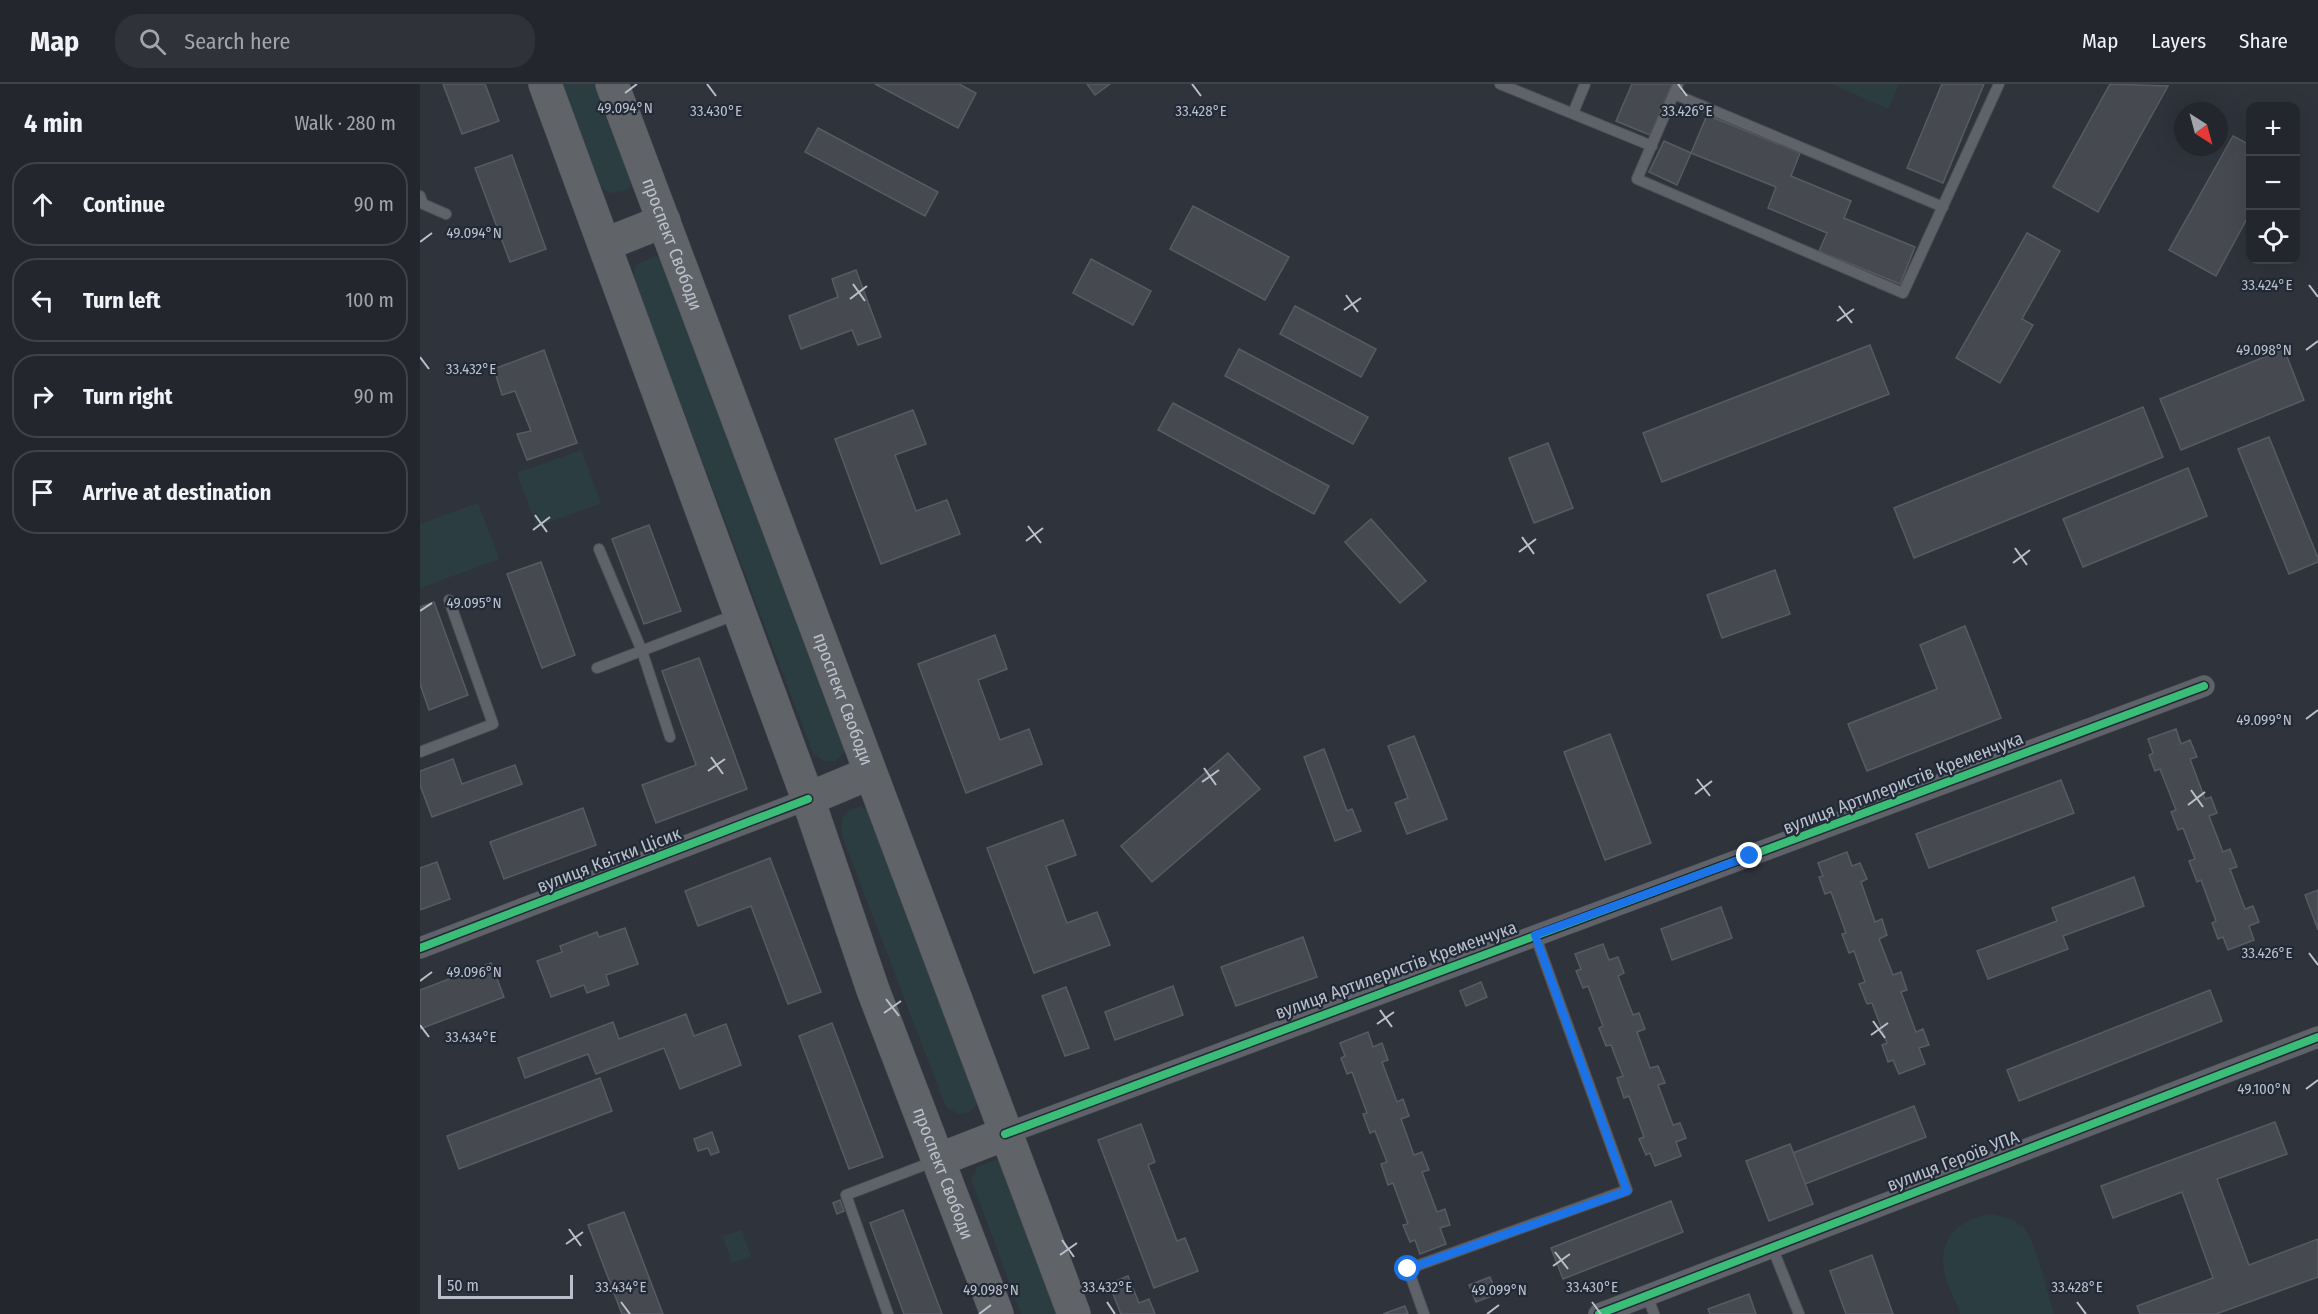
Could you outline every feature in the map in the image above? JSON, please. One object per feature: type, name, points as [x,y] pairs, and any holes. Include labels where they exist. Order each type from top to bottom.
[{"type":"highway","name":"проспект Свободи","points":[[545,84],[606,244],[808,799],[873,990],[997,1314]]},
{"type":"highway","name":"проспект Свободи","points":[[612,84],[1074,1314]]},
{"type":"highway","points":[[606,244],[664,220]]},
{"type":"highway","points":[[808,799],[870,773]]},
{"type":"highway","points":[[938,1160],[1005,1134]]},
{"type":"street","name":"вулиця Артилеристів Кременчука","points":[[1005,1134],[2204,686]]},
{"type":"street","name":"вулиця Квітки Цісик","points":[[420,948],[808,799]]},
{"type":"street","name":"вулиця Героїв УПА","points":[[1599,1314],[1651,1305],[1772,1247],[2318,1037]]},
{"type":"lane","points":[[1500,84],[1652,146]]},
{"type":"lane","points":[[1573,113],[1585,84]]},
{"type":"lane","points":[[1943,207],[1676,89],[1637,179],[1903,293],[1943,207],[1999,84]]},
{"type":"lane","points":[[420,196],[423,204],[446,214]]},
{"type":"lane","points":[[599,549],[642,651],[670,737]]},
{"type":"lane","points":[[420,752],[493,724],[449,600]]},
{"type":"lane","points":[[597,668],[740,613]]},
{"type":"lane","points":[[1424,1314],[1408,1269],[1627,1191],[1535,935]]},
{"type":"lane","points":[[888,1314],[846,1195],[938,1160]]},
{"type":"lane","points":[[1772,1247],[1798,1314]]},
{"type":"shaded area","points":[[562,84],[601,84],[634,181],[625,191],[609,193],[601,186]]},
{"type":"shaded area","points":[[1832,84],[1899,84],[1888,109]]},
{"type":"shaded area","points":[[655,256],[661,259],[846,751],[835,761],[823,761],[813,753],[633,277],[635,266]]},
{"type":"shaded area","points":[[581,450],[601,503],[537,527],[517,473]]},
{"type":"shaded area","points":[[478,503],[499,559],[420,588],[420,524]]},
{"type":"shaded area","points":[[860,807],[870,810],[978,1104],[969,1112],[959,1114],[946,1107],[843,838],[841,827],[843,818],[849,811]]},
{"type":"shaded area","points":[[999,1159],[1060,1314],[1021,1314],[971,1178],[978,1167]]},
{"type":"shaded area","points":[[1989,1214],[2010,1219],[2027,1232],[2038,1259],[2054,1314],[1960,1314],[1943,1266],[1944,1250],[1957,1228],[1972,1219]]},
{"type":"shaded area","points":[[742,1230],[751,1257],[732,1263],[723,1236]]},
{"type":"building","points":[[443,84],[485,84],[499,121],[462,134]]},
{"type":"building","points":[[875,84],[959,84],[976,93],[958,128]]},
{"type":"building","points":[[1087,84],[1110,84],[1095,95]]},
{"type":"building","points":[[1632,84],[1672,84],[1650,135],[1616,121]]},
{"type":"building","points":[[1942,84],[1984,84],[1943,183],[1907,168]]},
{"type":"building","points":[[2110,84],[2168,86],[2098,212],[2053,187]]},
{"type":"building","points":[[1707,115],[1800,153],[1791,176],[1851,201],[1844,218],[1915,247],[1900,284],[1819,251],[1827,233],[1768,208],[1776,187],[1691,153]]},
{"type":"building","points":[[818,128],[938,192],[925,216],[805,152]]},
{"type":"building","points":[[2233,136],[2246,143],[2246,220],[2216,276],[2169,250],[2222,156],[2228,156],[2228,145]]},
{"type":"building","points":[[1664,141],[1691,153],[1677,185],[1649,172]]},
{"type":"building","points":[[512,155],[546,249],[510,262],[475,168]]},
{"type":"building","points":[[1193,206],[1289,257],[1265,300],[1170,249]]},
{"type":"building","points":[[2027,233],[2060,251],[2022,319],[2033,325],[2000,383],[1956,358]]},
{"type":"building","points":[[1091,259],[1151,291],[1133,325],[1073,293]]},
{"type":"building","points":[[856,270],[881,337],[858,345],[852,330],[801,349],[789,316],[838,297],[832,279]]},
{"type":"building","points":[[1295,306],[1376,349],[1361,377],[1280,334]]},
{"type":"building","points":[[1870,345],[1889,394],[1662,482],[1643,433]]},
{"type":"building","points":[[1239,349],[1368,417],[1353,444],[1225,376]]},
{"type":"building","points":[[2284,349],[2304,400],[2181,450],[2160,399]]},
{"type":"building","points":[[544,350],[577,443],[527,460],[517,434],[531,431],[515,391],[502,395],[494,369]]},
{"type":"building","points":[[1173,403],[1329,486],[1314,514],[1158,430]]},
{"type":"building","points":[[2143,407],[2163,457],[1914,558],[1894,508]]},
{"type":"building","points":[[913,410],[926,444],[895,455],[916,511],[947,500],[960,534],[881,564],[835,439]]},
{"type":"building","points":[[2269,437],[2318,558],[2318,562],[2289,574],[2238,449]]},
{"type":"building","points":[[1548,443],[1573,508],[1534,523],[1509,458]]},
{"type":"building","points":[[2188,468],[2207,516],[2083,567],[2063,519]]},
{"type":"building","points":[[1371,519],[1426,581],[1400,603],[1345,542]]},
{"type":"building","points":[[649,525],[681,611],[644,624],[612,539]]},
{"type":"building","points":[[541,562],[575,655],[542,668],[507,574]]},
{"type":"building","points":[[1775,570],[1790,614],[1722,638],[1707,595]]},
{"type":"building","points":[[434,602],[468,695],[429,710],[420,684],[420,607]]},
{"type":"building","points":[[1965,626],[2001,718],[1867,771],[1848,724],[1937,689],[1920,645]]},
{"type":"building","points":[[995,635],[1007,669],[978,680],[1000,740],[1029,729],[1042,764],[966,793],[918,664]]},
{"type":"building","points":[[699,658],[747,789],[656,823],[642,785],[696,765],[662,671]]},
{"type":"building","points":[[2176,729],[2181,744],[2190,740],[2197,757],[2190,759],[2205,799],[2211,797],[2217,813],[2209,816],[2223,852],[2230,849],[2237,867],[2230,869],[2245,909],[2253,906],[2259,922],[2249,926],[2254,940],[2228,950],[2223,937],[2218,939],[2212,923],[2216,921],[2201,880],[2197,882],[2189,861],[2195,859],[2183,828],[2178,830],[2171,812],[2176,810],[2160,769],[2155,771],[2149,755],[2153,753],[2148,739]]},
{"type":"building","points":[[1610,734],[1651,843],[1605,860],[1564,752]]},
{"type":"building","points":[[1414,736],[1447,819],[1407,834],[1395,803],[1408,798],[1388,746]]},
{"type":"building","points":[[1324,749],[1347,811],[1352,809],[1361,831],[1335,841],[1304,757]]},
{"type":"building","points":[[1228,753],[1260,789],[1152,882],[1121,846]]},
{"type":"building","points":[[453,759],[462,784],[515,765],[522,784],[432,817],[420,785],[420,771]]},
{"type":"building","points":[[2061,780],[2074,813],[1929,868],[1916,834]]},
{"type":"building","points":[[583,808],[596,845],[504,879],[490,842]]},
{"type":"building","points":[[1063,820],[1076,855],[1046,866],[1067,923],[1097,912],[1110,945],[1034,973],[987,848]]},
{"type":"building","points":[[1847,852],[1852,866],[1860,863],[1867,879],[1861,882],[1875,922],[1882,919],[1887,935],[1879,939],[1893,975],[1901,972],[1907,990],[1901,992],[1916,1032],[1923,1029],[1929,1045],[1919,1048],[1925,1064],[1899,1074],[1893,1060],[1888,1062],[1882,1045],[1887,1043],[1872,1003],[1867,1004],[1859,984],[1865,982],[1854,951],[1849,953],[1842,934],[1846,933],[1831,892],[1825,894],[1819,877],[1823,876],[1818,863]]},
{"type":"building","points":[[770,858],[821,992],[788,1004],[751,906],[698,926],[685,891]]},
{"type":"building","points":[[437,862],[450,899],[420,910],[420,868]]},
{"type":"building","points":[[2134,877],[2144,906],[2063,936],[2068,949],[1988,979],[1977,951],[2057,921],[2052,908]]},
{"type":"building","points":[[2318,890],[2318,930],[2305,895]]},
{"type":"building","points":[[1721,907],[1732,938],[1672,960],[1661,929]]},
{"type":"building","points":[[625,928],[638,964],[606,975],[609,985],[587,993],[584,985],[551,997],[537,961],[562,952],[560,946],[597,932],[599,937]]},
{"type":"building","points":[[1303,937],[1317,977],[1236,1006],[1221,967]]},
{"type":"building","points":[[1603,944],[1609,960],[1618,957],[1624,973],[1618,976],[1633,1015],[1639,1013],[1645,1029],[1637,1032],[1650,1068],[1658,1066],[1665,1083],[1658,1085],[1673,1125],[1680,1123],[1686,1138],[1676,1142],[1681,1156],[1655,1166],[1650,1153],[1646,1155],[1639,1139],[1644,1137],[1629,1096],[1624,1098],[1617,1078],[1623,1076],[1611,1045],[1606,1046],[1599,1028],[1603,1026],[1588,986],[1583,988],[1576,971],[1581,969],[1575,954]]},
{"type":"building","points":[[491,963],[504,997],[420,1029],[420,990]]},
{"type":"building","points":[[1481,982],[1487,997],[1466,1006],[1460,991]]},
{"type":"building","points":[[1173,986],[1183,1015],[1115,1040],[1105,1012]]},
{"type":"building","points":[[1066,987],[1089,1048],[1065,1056],[1042,996]]},
{"type":"building","points":[[2210,990],[2222,1021],[2019,1101],[2007,1070]]},
{"type":"building","points":[[686,1014],[694,1036],[726,1024],[741,1065],[680,1089],[664,1048],[596,1074],[588,1054],[525,1078],[518,1058],[613,1022],[619,1039]]},
{"type":"building","points":[[832,1023],[883,1157],[849,1169],[799,1036]]},
{"type":"building","points":[[1368,1032],[1373,1047],[1382,1043],[1388,1060],[1382,1062],[1397,1102],[1403,1099],[1409,1116],[1401,1119],[1414,1155],[1422,1152],[1429,1170],[1422,1172],[1437,1212],[1445,1209],[1450,1225],[1440,1228],[1446,1244],[1420,1254],[1415,1240],[1410,1242],[1403,1225],[1408,1224],[1393,1183],[1388,1185],[1381,1164],[1387,1162],[1375,1131],[1370,1133],[1363,1114],[1367,1113],[1352,1072],[1347,1074],[1341,1058],[1345,1056],[1340,1043]]},
{"type":"building","points":[[600,1078],[612,1111],[459,1169],[447,1136]]},
{"type":"building","points":[[1914,1106],[1926,1137],[1805,1184],[1793,1153]]},
{"type":"building","points":[[2275,1122],[2287,1154],[2217,1179],[2249,1265],[2318,1239],[2318,1277],[2216,1314],[2140,1314],[2137,1306],[2213,1278],[2182,1192],[2113,1218],[2101,1186]]},
{"type":"building","points":[[1141,1124],[1155,1162],[1148,1165],[1177,1241],[1185,1238],[1198,1271],[1154,1288],[1098,1140]]},
{"type":"building","points":[[712,1132],[719,1152],[711,1155],[708,1148],[698,1151],[694,1139]]},
{"type":"building","points":[[1790,1144],[1813,1204],[1769,1221],[1746,1161]]},
{"type":"building","points":[[840,1200],[844,1211],[837,1214],[833,1203]]},
{"type":"building","points":[[1671,1201],[1683,1232],[1563,1279],[1551,1248]]},
{"type":"building","points":[[903,1210],[942,1314],[904,1314],[870,1223]]},
{"type":"building","points":[[624,1212],[663,1314],[622,1314],[588,1225]]},
{"type":"building","points":[[1872,1255],[1893,1314],[1846,1314],[1830,1271]]},
{"type":"building","points":[[1128,1276],[1139,1303],[1149,1299],[1155,1314],[1121,1314],[1109,1284]]},
{"type":"building","points":[[1490,1277],[1497,1294],[1476,1302],[1469,1285]]},
{"type":"building","points":[[1749,1294],[1756,1314],[1710,1314],[1708,1309]]},
{"type":"building","points":[[1405,1306],[1408,1314],[1383,1314]]},
{"type":"cycle path","points":[[1005,1134],[2204,686]]},
{"type":"cycle path","points":[[420,948],[808,799]]},
{"type":"cycle path","points":[[1599,1314],[2318,1037]]},
{"type":"route","points":[[1408,1269],[1627,1191],[1535,935],[1750,856]]}]
